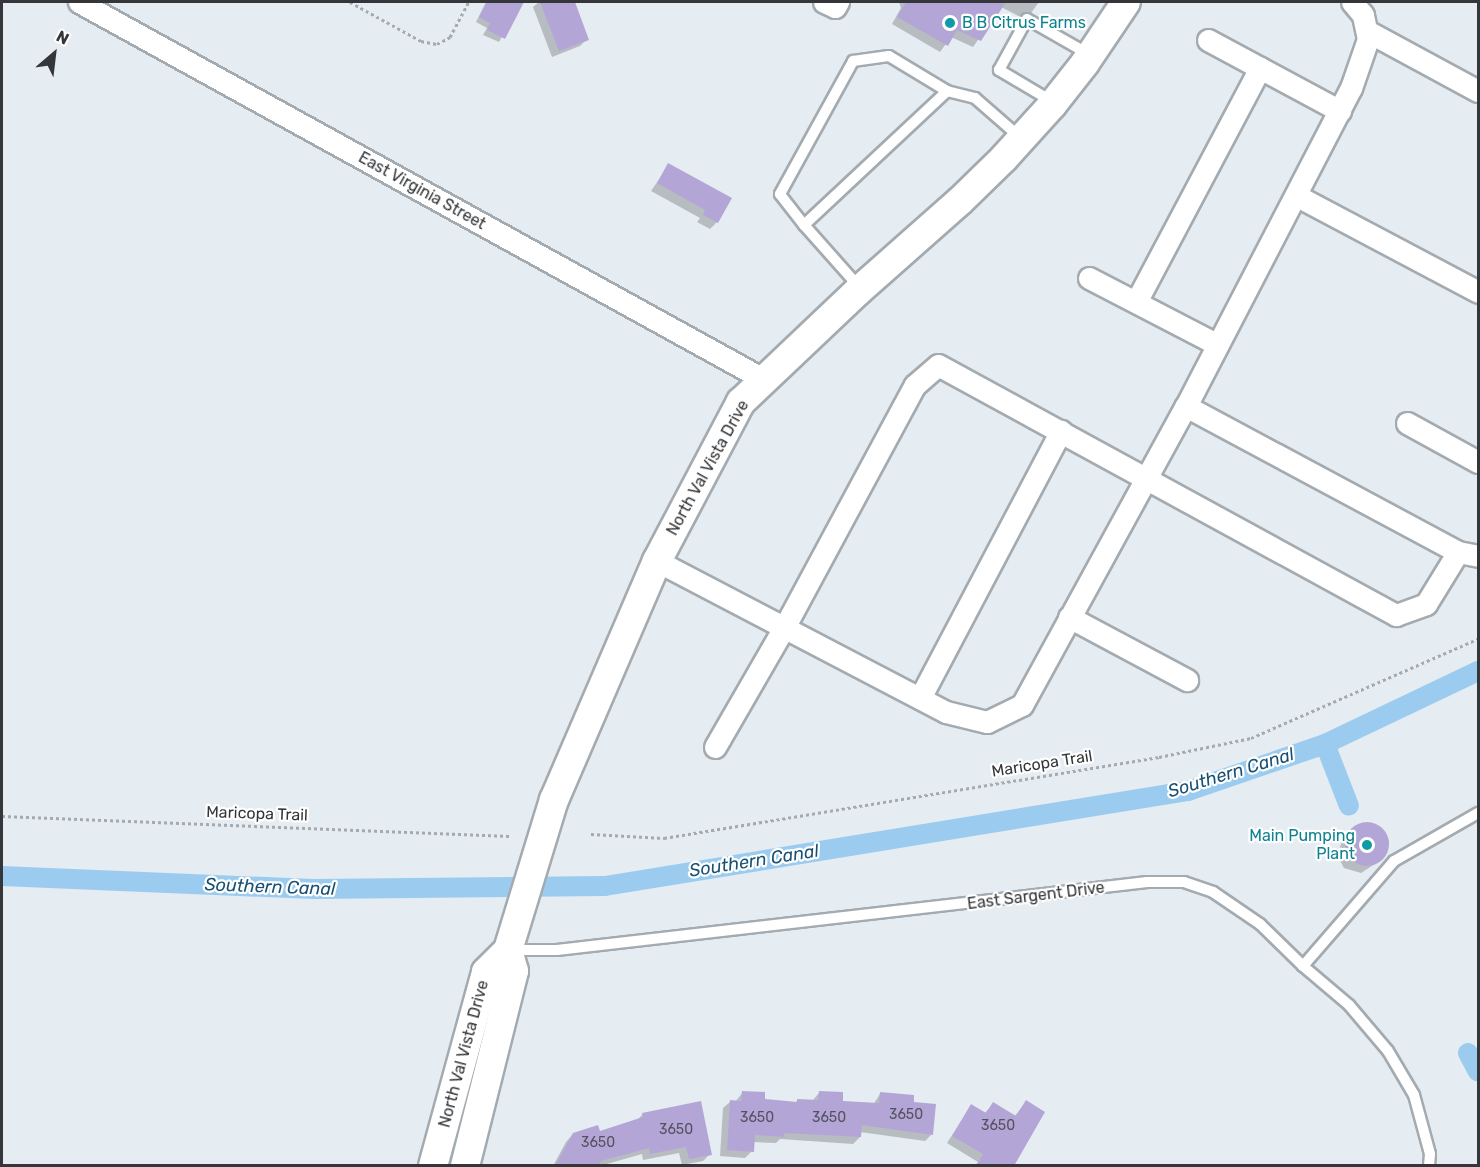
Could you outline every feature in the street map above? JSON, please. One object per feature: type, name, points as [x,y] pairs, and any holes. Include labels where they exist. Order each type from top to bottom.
[{"type":"main road","name":"North Val Vista Drive","points":[[433,1166],[486,972],[508,950],[554,800],[657,561],[741,402],[860,289],[960,201],[1022,139],[1054,103],[1126,2]]},
{"type":"main road","name":"North Val Vista Drive","points":[[465,1166],[514,971],[508,950]]},
{"type":"street","name":"East Virginia Street","points":[[79,2],[765,380]]},
{"type":"street","points":[[657,561],[946,712],[987,722],[1022,705],[1186,406],[1352,88],[1368,39],[1364,15],[1352,2]]},
{"type":"street","points":[[1367,31],[1479,91]]},
{"type":"street","points":[[1208,40],[1340,111]]},
{"type":"street","points":[[1136,302],[1260,68]]},
{"type":"street","points":[[1297,196],[1479,292]]},
{"type":"street","points":[[1089,278],[1218,345]]},
{"type":"street","points":[[715,747],[785,626],[915,385],[939,365],[1396,615],[1426,604],[1468,554],[1186,406]]},
{"type":"street","points":[[1407,423],[1479,462]]},
{"type":"street","points":[[920,698],[1061,431]]},
{"type":"street","points":[[1069,617],[1187,680]]},
{"type":"lane","points":[[1054,103],[999,70],[1028,19],[1090,55]]},
{"type":"lane","points":[[860,289],[780,194],[853,61],[889,56],[947,91],[975,98],[1022,139]]},
{"type":"lane","points":[[804,225],[947,91]]},
{"type":"lane","points":[[1303,966],[1394,861],[1479,813]]},
{"type":"lane","name":"East Sargent Drive","points":[[508,950],[557,950],[1147,882],[1184,882],[1213,892],[1260,924],[1303,966],[1349,1005],[1388,1051],[1414,1095],[1430,1154],[1430,1166]]},
{"type":"path","points":[[350,2],[422,41],[436,44],[450,37],[469,2]]},
{"type":"path","name":"Maricopa Trail","points":[[591,834],[664,838],[1159,757],[1251,738],[1479,639]]},
{"type":"path","name":"Maricopa Trail","points":[[2,816],[512,836]]},
{"type":"building","points":[[487,2],[524,2],[505,39],[487,30],[490,23],[479,17]]},
{"type":"building","points":[[540,2],[575,2],[589,40],[559,51]]},
{"type":"building","name":"B B Citrus Farms","points":[[906,2],[1006,2],[981,41],[957,30],[948,46],[897,17]]},
{"type":"building","points":[[668,163],[732,198],[718,223],[703,215],[705,210],[657,183]]},
{"type":"building","name":"Main Pumping Plant","points":[[1367,822],[1382,829],[1389,844],[1382,859],[1367,866],[1352,859],[1345,844],[1352,829]]},
{"type":"building","points":[[742,1091],[765,1092],[765,1099],[797,1102],[797,1099],[818,1100],[819,1091],[843,1092],[843,1101],[879,1103],[880,1092],[914,1095],[914,1102],[936,1104],[933,1135],[862,1125],[861,1137],[784,1133],[784,1137],[755,1135],[754,1152],[727,1150],[730,1100],[741,1101]]},
{"type":"building","points":[[1026,1100],[1045,1112],[1014,1166],[976,1166],[983,1154],[952,1136],[971,1104],[986,1113],[993,1102],[1016,1116]]},
{"type":"building","points":[[701,1101],[712,1155],[689,1159],[686,1147],[650,1154],[649,1148],[601,1161],[598,1166],[555,1166],[573,1133],[598,1125],[600,1131],[643,1117],[642,1113]]},
{"type":"waterway","name":"Southern Canal","points":[[2,876],[314,889],[605,886],[1188,791],[1325,744],[1478,671]]},
{"type":"waterway","points":[[1325,744],[1349,806]]},
{"type":"waterway","points":[[1468,1053],[1478,1072]]},
{"type":"place","name":"B B Citrus Farms","points":[[950,23]]},
{"type":"place","name":"Main Pumping Plant","points":[[1367,845]]}]
